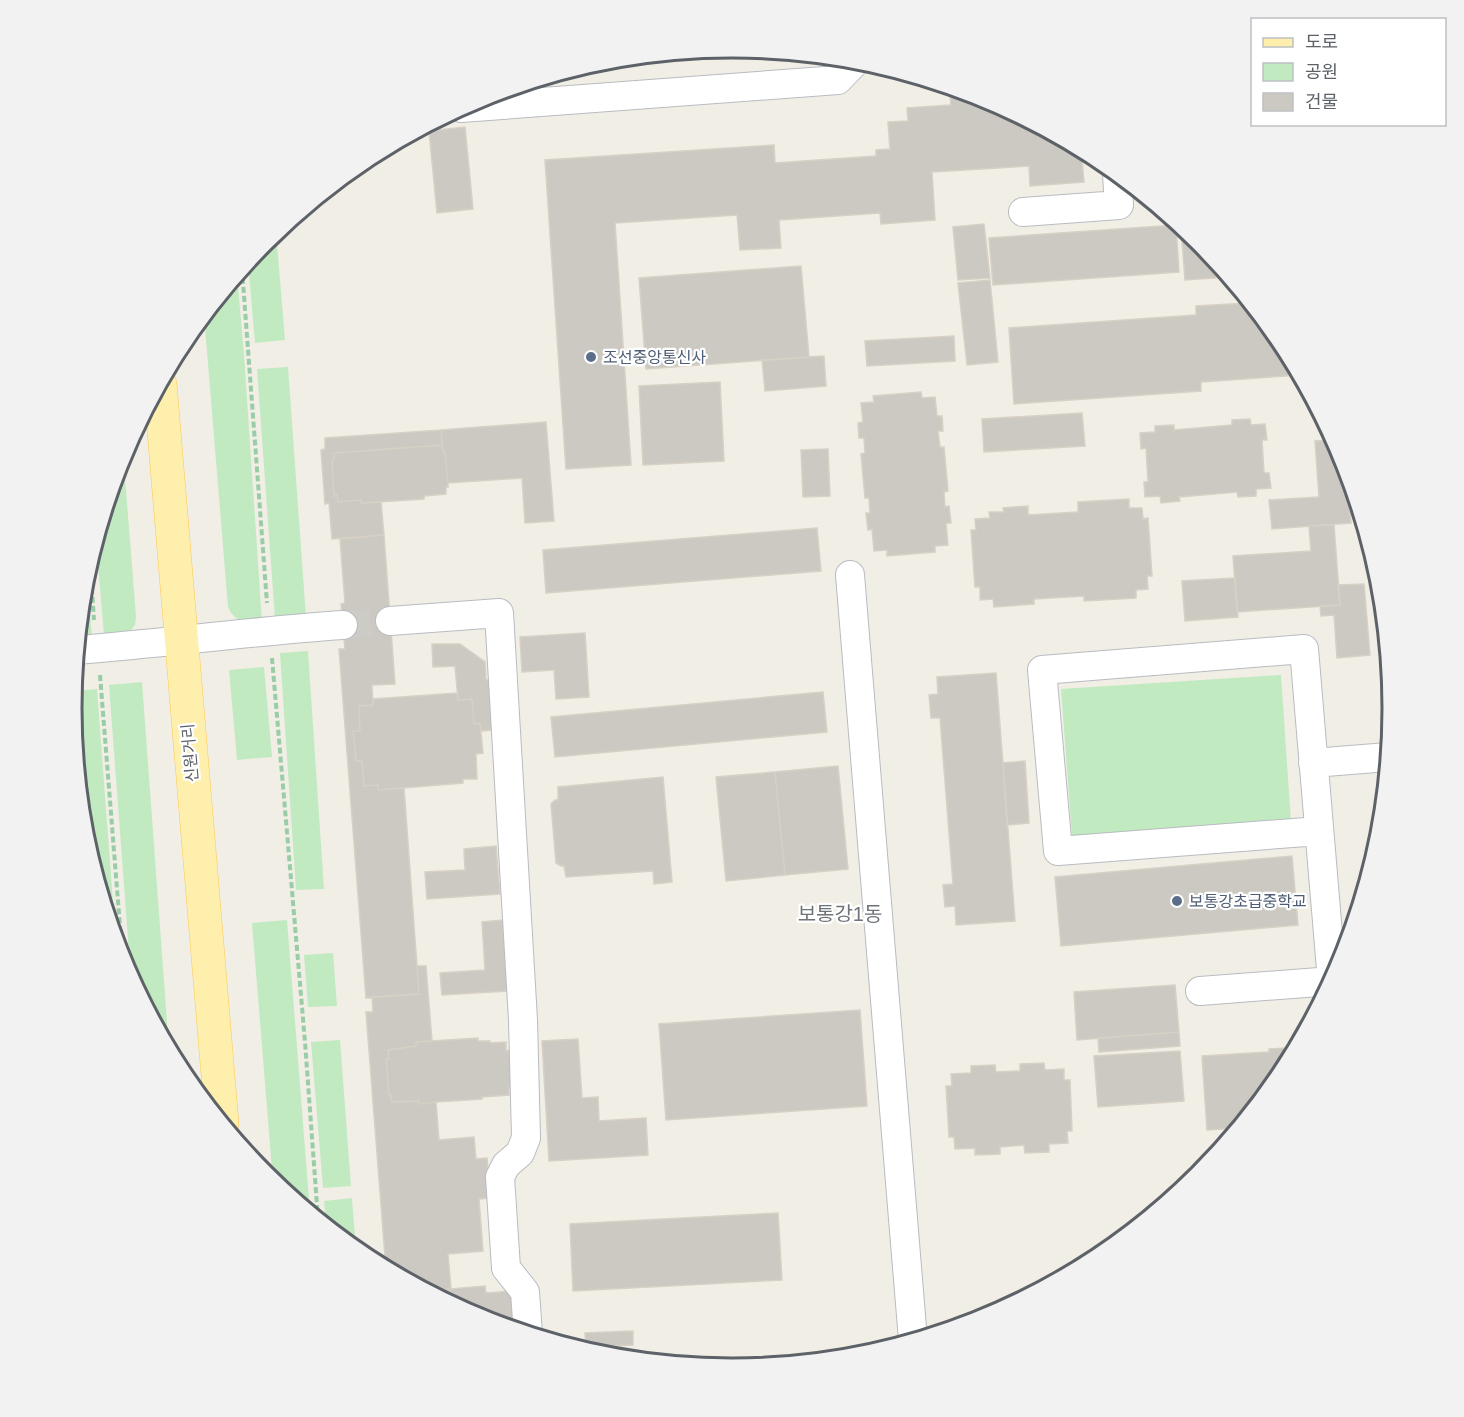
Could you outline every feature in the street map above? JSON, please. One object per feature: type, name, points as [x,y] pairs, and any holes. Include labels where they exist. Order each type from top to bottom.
[{"type":"main road","name":"신원거리","points":[[161,398],[221,1110]]},
{"type":"street","points":[[488,106],[838,80],[848,69]]},
{"type":"street","points":[[1023,212],[1119,205],[1118,186]]},
{"type":"street","points":[[850,575],[912,1332]]},
{"type":"street","points":[[390,621],[499,613],[523,1020],[526,1138],[520,1153],[506,1165],[501,1178],[506,1268],[525,1292],[527,1325]]},
{"type":"street","points":[[87,649],[269,630],[343,625]]},
{"type":"street","points":[[1319,831],[1058,851],[1042,670],[1304,648],[1330,963]]},
{"type":"street","points":[[1313,763],[1380,758]]},
{"type":"street","points":[[1200,992],[1322,982]]},
{"type":"path","points":[[243,280],[269,630],[317,1209]]},
{"type":"path","points":[[88,626],[87,649],[102,687],[120,928]]},
{"type":"green space","points":[[277,244],[285,340],[255,343],[249,274]]},
{"type":"green space","points":[[238,286],[262,622],[238,619],[228,607],[205,328]]},
{"type":"green space","points":[[288,367],[306,617],[275,619],[257,369]]},
{"type":"green space","points":[[125,476],[135,625],[131,630],[104,635],[98,565]]},
{"type":"green space","points":[[90,612],[92,637],[86,637]]},
{"type":"green space","points":[[308,651],[324,889],[296,890],[280,653]]},
{"type":"green space","points":[[264,667],[272,757],[237,760],[229,670]]},
{"type":"green space","points":[[1281,675],[1291,822],[1072,836],[1061,689]]},
{"type":"green space","points":[[142,682],[168,1032],[129,952],[109,685]]},
{"type":"green space","points":[[97,689],[113,909],[94,835],[88,793],[83,751],[82,690]]},
{"type":"green space","points":[[287,920],[309,1202],[272,1168],[252,923]]},
{"type":"green space","points":[[333,953],[337,1006],[308,1007],[304,955]]},
{"type":"green space","points":[[340,1040],[351,1186],[323,1188],[311,1042]]},
{"type":"green space","points":[[352,1198],[355,1238],[325,1215],[324,1201]]},
{"type":"building","name":"조선중앙통신사","points":[[950,96],[981,108],[1057,146],[1082,161],[1084,182],[1030,186],[1029,166],[932,172],[935,220],[881,224],[880,213],[779,220],[781,248],[740,250],[737,215],[615,223],[631,465],[566,469],[545,160],[774,145],[775,163],[876,156],[876,150],[890,149],[888,122],[908,121],[907,108],[951,105]]},
{"type":"building","points":[[465,127],[473,209],[437,213],[429,134],[437,130]]},
{"type":"building","points":[[984,224],[990,278],[958,280],[953,227]]},
{"type":"building","points":[[1167,226],[1177,235],[1179,272],[993,285],[989,238]]},
{"type":"building","points":[[1182,240],[1219,278],[1185,280]]},
{"type":"building","points":[[801,266],[809,357],[646,369],[639,278]]},
{"type":"building","points":[[990,280],[998,362],[967,365],[958,283]]},
{"type":"building","points":[[1240,303],[1290,376],[1201,382],[1201,391],[1014,404],[1009,328],[1196,315],[1196,306]]},
{"type":"building","points":[[954,336],[955,361],[867,366],[865,341]]},
{"type":"building","points":[[824,356],[826,386],[765,391],[762,360]]},
{"type":"building","points":[[720,382],[724,461],[643,465],[639,386]]},
{"type":"building","points":[[921,392],[922,398],[935,397],[937,416],[942,416],[943,431],[938,431],[940,447],[944,447],[948,491],[944,492],[945,507],[949,506],[951,523],[946,523],[948,545],[935,546],[935,552],[887,556],[887,550],[874,551],[872,529],[868,530],[866,513],[870,513],[869,498],[865,498],[861,454],[865,453],[864,438],[859,438],[858,423],[863,422],[861,403],[874,402],[873,396]]},
{"type":"building","points":[[1082,413],[1085,446],[984,452],[982,419]]},
{"type":"building","points":[[1250,419],[1251,425],[1265,424],[1267,440],[1262,440],[1264,473],[1269,473],[1271,488],[1256,489],[1256,496],[1238,497],[1237,492],[1179,497],[1180,501],[1161,503],[1160,496],[1145,497],[1144,482],[1148,482],[1146,448],[1141,449],[1140,433],[1155,432],[1155,426],[1174,425],[1174,430],[1232,425],[1232,420]]},
{"type":"building","points":[[546,422],[554,521],[525,523],[522,478],[448,483],[441,430]]},
{"type":"building","points":[[441,430],[442,445],[334,453],[332,461],[334,496],[337,495],[338,502],[361,500],[361,503],[381,502],[384,535],[332,539],[329,503],[325,504],[321,450],[325,449],[325,438]]},
{"type":"building","points":[[1315,441],[1324,441],[1333,460],[1350,506],[1351,523],[1272,529],[1269,500],[1319,497]]},
{"type":"building","points":[[442,445],[443,452],[445,452],[448,483],[446,494],[424,496],[424,499],[361,503],[361,500],[338,502],[337,495],[334,496],[332,461],[334,453]]},
{"type":"building","points":[[828,449],[830,496],[803,497],[801,450]]},
{"type":"building","points":[[1129,499],[1129,508],[1142,508],[1143,519],[1148,518],[1152,576],[1147,576],[1148,589],[1136,590],[1136,598],[1084,601],[1084,596],[1034,599],[1034,604],[994,607],[993,599],[980,600],[980,587],[975,587],[971,530],[976,530],[975,519],[990,518],[989,512],[1004,512],[1003,508],[1028,506],[1028,515],[1078,512],[1078,502]]},
{"type":"building","points":[[1334,525],[1340,605],[1237,612],[1233,556],[1311,551],[1309,526]]},
{"type":"building","points":[[817,528],[821,571],[546,593],[543,550]]},
{"type":"building","points":[[384,535],[395,684],[372,685],[373,705],[359,706],[360,731],[353,731],[356,761],[362,761],[364,786],[378,785],[378,790],[404,788],[419,994],[366,998],[339,649],[345,649],[341,604],[345,603],[340,539]]},
{"type":"building","points":[[1235,578],[1238,617],[1185,621],[1182,581]]},
{"type":"building","points":[[1364,584],[1370,655],[1337,658],[1334,615],[1321,616],[1320,606],[1340,605],[1338,585]]},
{"type":"building","points":[[585,633],[589,697],[556,699],[554,670],[522,672],[520,637]]},
{"type":"building","points":[[432,644],[460,644],[485,662],[486,680],[490,680],[493,730],[481,731],[480,723],[474,724],[472,699],[458,700],[455,666],[433,667]]},
{"type":"building","points":[[996,673],[1015,921],[956,925],[955,906],[945,907],[943,885],[953,884],[940,718],[931,718],[929,695],[938,694],[937,677]]},
{"type":"building","points":[[823,692],[827,732],[555,757],[551,717]]},
{"type":"building","points":[[457,693],[458,700],[472,699],[474,724],[480,723],[483,753],[476,754],[477,779],[463,779],[463,783],[378,790],[378,785],[364,786],[362,761],[356,761],[353,731],[360,731],[359,706],[373,705],[373,699]]},
{"type":"building","points":[[1025,761],[1029,823],[1007,825],[1003,763]]},
{"type":"building","points":[[838,766],[848,869],[785,875],[775,772]]},
{"type":"building","points":[[775,772],[785,875],[726,881],[716,777]]},
{"type":"building","points":[[663,777],[672,882],[654,884],[653,871],[566,877],[564,866],[556,863],[551,804],[558,800],[558,787]]},
{"type":"building","points":[[496,846],[500,894],[427,899],[425,872],[465,870],[464,849]]},
{"type":"building","name":"보통강초급중학교","points":[[1292,856],[1298,925],[1061,946],[1055,877]]},
{"type":"building","points":[[503,920],[508,991],[442,995],[440,973],[485,970],[482,922]]},
{"type":"building","points":[[417,966],[426,966],[432,1041],[416,1042],[416,1046],[388,1050],[389,1059],[386,1059],[389,1095],[391,1095],[392,1102],[419,1101],[419,1104],[436,1102],[439,1140],[474,1137],[476,1159],[487,1158],[490,1198],[479,1199],[483,1251],[448,1254],[451,1289],[443,1290],[385,1258],[366,1012],[373,1012],[372,997],[419,994]]},
{"type":"building","points":[[1175,985],[1179,1032],[1077,1040],[1074,992]]},
{"type":"building","points":[[860,1010],[867,1106],[666,1120],[659,1024]]},
{"type":"building","points":[[1179,1032],[1180,1046],[1099,1052],[1098,1038]]},
{"type":"building","points":[[478,1038],[478,1041],[490,1041],[490,1043],[506,1042],[506,1051],[509,1050],[512,1086],[509,1087],[509,1095],[419,1104],[419,1101],[392,1102],[391,1095],[389,1095],[386,1059],[389,1059],[388,1050],[416,1046],[416,1042]]},
{"type":"building","points":[[578,1039],[582,1098],[598,1097],[599,1121],[646,1118],[648,1155],[549,1161],[542,1041]]},
{"type":"building","points":[[1286,1048],[1248,1104],[1228,1129],[1207,1130],[1202,1056],[1269,1052],[1269,1049]]},
{"type":"building","points":[[1180,1051],[1184,1101],[1098,1107],[1094,1056]]},
{"type":"building","points":[[1044,1063],[1045,1070],[1064,1069],[1064,1080],[1070,1080],[1072,1131],[1067,1131],[1068,1143],[1049,1144],[1049,1152],[1025,1153],[1024,1145],[1000,1147],[1000,1154],[975,1155],[975,1148],[955,1149],[954,1137],[949,1137],[946,1086],[952,1086],[951,1074],[971,1073],[971,1066],[995,1065],[996,1072],[1020,1071],[1020,1064]]},
{"type":"building","points":[[778,1213],[782,1280],[573,1291],[570,1224]]},
{"type":"building","points":[[485,1286],[486,1293],[512,1291],[514,1321],[483,1309],[442,1290]]},
{"type":"building","points":[[633,1331],[633,1345],[606,1346],[586,1341],[585,1333]]},
{"type":"tunnel","points":[[343,625],[390,621]]},
{"type":"place","name":"조선중앙통신사","points":[[591,357]]},
{"type":"place","name":"보통강초급중학교","points":[[1177,901]]},
{"type":"district","name":"보통강1동","points":[[840,914]]}]
